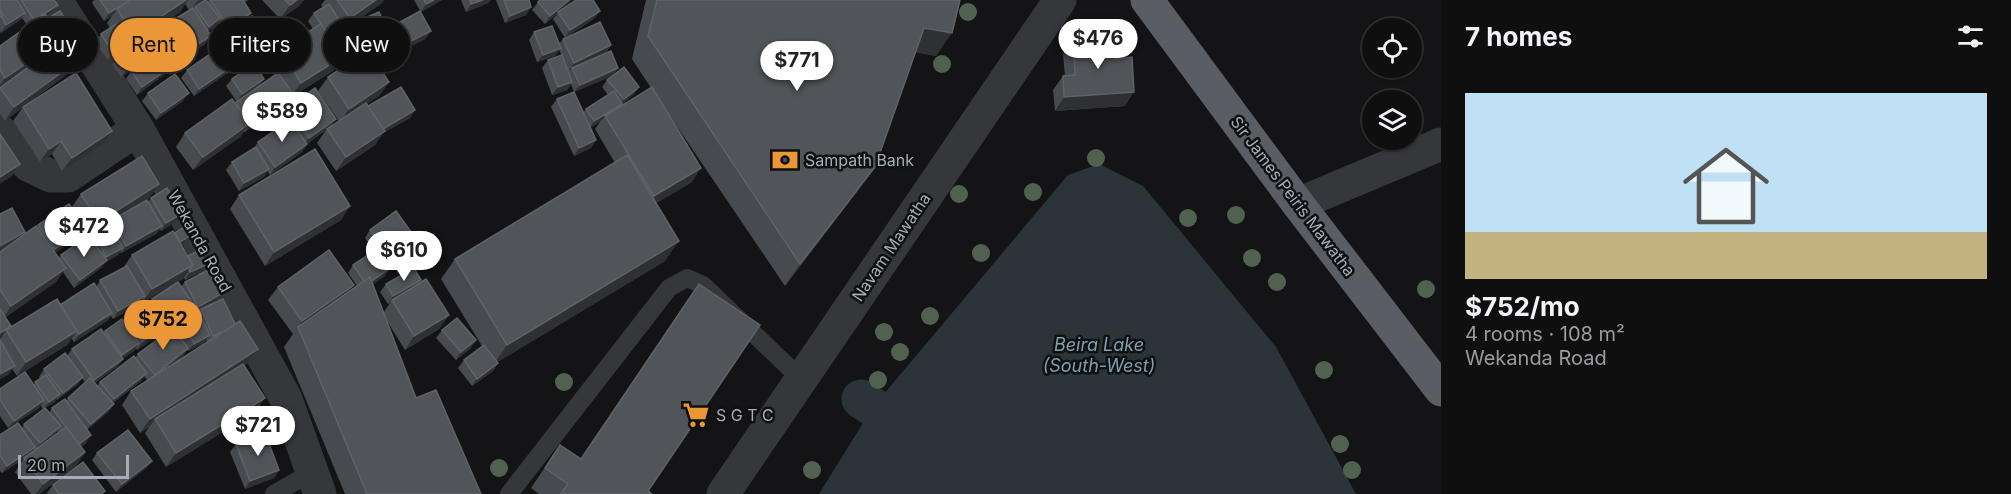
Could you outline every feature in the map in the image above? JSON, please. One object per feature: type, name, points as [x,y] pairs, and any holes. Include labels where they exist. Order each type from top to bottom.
[{"type":"highway","name":"Sir James Peiris Mawatha","points":[[1147,0],[1298,204],[1441,390]]},
{"type":"street","name":"Wekanda Road","points":[[56,0],[138,129],[286,399],[316,483]]},
{"type":"street","name":"Navam Mawatha","points":[[723,494],[1060,0]]},
{"type":"street","points":[[0,131],[28,165],[51,176],[68,176],[138,129]]},
{"type":"street","points":[[1298,204],[1441,144]]},
{"type":"lane","points":[[509,494],[669,288],[687,278],[703,285],[801,380]]},
{"type":"lane","points":[[274,494],[316,483]]},
{"type":"water","name":"Beira Lake (South-West)","points":[[1099,164],[1143,186],[1276,347],[1356,494],[819,494],[873,407],[1068,175]]},
{"type":"building","points":[[0,0],[17,0],[25,13],[6,25],[0,9]]},
{"type":"building","points":[[21,0],[54,0],[58,5],[37,18],[33,18]]},
{"type":"building","points":[[100,0],[130,0],[109,13]]},
{"type":"building","points":[[130,0],[186,0],[159,18],[123,18],[117,9]]},
{"type":"building","points":[[206,0],[220,18],[209,18],[209,27],[195,7]]},
{"type":"building","points":[[210,0],[243,0],[251,13],[244,18],[222,18]]},
{"type":"building","points":[[285,0],[297,0],[290,5]]},
{"type":"building","points":[[337,0],[376,0],[350,18]]},
{"type":"building","points":[[470,0],[483,0],[471,4]]},
{"type":"building","points":[[504,0],[529,0],[531,7],[510,16]]},
{"type":"building","points":[[540,0],[569,0],[550,16],[538,2]]},
{"type":"building","points":[[576,0],[593,0],[600,11],[570,30],[558,12]]},
{"type":"building","name":"Sampath Bank","points":[[657,0],[960,0],[952,33],[924,28],[875,167],[800,264],[648,36]]},
{"type":"building","points":[[329,4],[338,18],[323,18],[323,27],[314,13]]},
{"type":"building","points":[[193,8],[209,33],[209,37],[198,44],[197,18],[178,17]]},
{"type":"building","points":[[60,11],[64,18],[48,18]]},
{"type":"building","points":[[420,11],[431,31],[410,42],[410,18],[407,18]]},
{"type":"building","points":[[379,12],[382,18],[365,18]]},
{"type":"building","points":[[600,22],[611,45],[574,63],[563,39]]},
{"type":"building","points":[[321,24],[323,27],[323,69],[301,83],[294,72],[311,72],[311,30]]},
{"type":"building","points":[[552,26],[561,48],[543,55],[534,32]]},
{"type":"building","points":[[110,28],[110,48],[101,34]]},
{"type":"building","points":[[18,33],[18,69],[5,78],[0,70],[0,46]]},
{"type":"building","points":[[1114,38],[1115,59],[1132,57],[1134,92],[1064,97],[1063,76],[1075,75],[1073,40]]},
{"type":"building","points":[[611,51],[618,68],[580,85],[572,68]]},
{"type":"building","points":[[209,55],[209,72],[224,72],[199,89],[188,72],[197,72],[197,63]]},
{"type":"building","points":[[562,55],[572,82],[558,87],[548,60]]},
{"type":"building","points":[[624,67],[639,87],[624,99],[607,80]]},
{"type":"building","points":[[22,72],[62,72],[14,107],[0,88]]},
{"type":"building","points":[[132,72],[164,72],[142,87]]},
{"type":"building","points":[[242,72],[260,72],[264,79],[242,94],[232,79]]},
{"type":"building","points":[[336,72],[382,72],[389,82],[349,109],[328,77]]},
{"type":"building","points":[[76,73],[112,131],[72,158],[61,141],[49,149],[23,107]]},
{"type":"building","points":[[278,73],[294,95],[250,125],[235,103]]},
{"type":"building","points":[[175,74],[189,93],[161,113],[148,93]]},
{"type":"building","points":[[401,87],[415,110],[383,129],[368,106]]},
{"type":"building","points":[[652,87],[701,168],[654,196],[605,116]]},
{"type":"building","points":[[315,88],[336,119],[309,138],[287,108]]},
{"type":"building","points":[[614,91],[622,104],[594,121],[586,109]]},
{"type":"building","points":[[574,92],[596,140],[579,148],[557,99]]},
{"type":"building","points":[[232,99],[250,123],[203,157],[185,133]]},
{"type":"building","points":[[366,103],[385,131],[346,157],[327,129]]},
{"type":"building","points":[[290,120],[307,144],[275,167],[258,142]]},
{"type":"building","points":[[0,134],[20,164],[0,177]]},
{"type":"building","points":[[256,147],[269,169],[244,183],[232,162]]},
{"type":"building","points":[[315,149],[350,206],[274,252],[239,195]]},
{"type":"building","points":[[627,155],[679,241],[507,345],[455,259]]},
{"type":"building","points":[[142,156],[159,184],[99,222],[81,194]]},
{"type":"building","points":[[167,188],[183,213],[166,223],[151,198]]},
{"type":"building","points":[[147,200],[162,226],[126,246],[112,220]]},
{"type":"building","points":[[69,204],[85,228],[55,249],[38,225]]},
{"type":"building","points":[[12,208],[25,232],[0,246],[0,214]]},
{"type":"building","points":[[396,211],[419,243],[393,262],[370,230]]},
{"type":"building","points":[[110,224],[123,248],[106,257],[94,233]]},
{"type":"building","points":[[36,226],[66,268],[11,306],[0,290],[0,252]]},
{"type":"building","points":[[184,227],[190,236],[180,242],[175,233]]},
{"type":"building","points":[[173,231],[193,265],[152,289],[132,255]]},
{"type":"building","points":[[88,236],[107,260],[80,280],[61,255]]},
{"type":"building","points":[[377,249],[390,268],[372,281],[370,277],[364,281],[353,265]]},
{"type":"building","points":[[199,250],[206,265],[190,272],[193,265],[188,256]]},
{"type":"building","points":[[329,250],[354,285],[302,321],[278,287]]},
{"type":"building","points":[[127,266],[145,296],[118,311],[100,280]]},
{"type":"building","points":[[414,268],[421,280],[393,296],[386,284]]},
{"type":"building","points":[[210,269],[223,293],[198,307],[185,282]]},
{"type":"building","points":[[370,277],[416,398],[436,390],[481,494],[367,494],[298,327]]},
{"type":"building","points":[[426,279],[449,315],[414,336],[392,300]]},
{"type":"building","points":[[178,282],[195,307],[168,325],[152,299]]},
{"type":"building","points":[[94,283],[112,313],[79,334],[60,305]]},
{"type":"building","points":[[699,284],[760,325],[648,491],[652,494],[561,494],[568,484],[545,468],[560,445],[581,459]]},
{"type":"building","points":[[57,299],[77,331],[26,362],[6,330]]},
{"type":"building","points":[[223,299],[235,324],[213,336],[201,309]]},
{"type":"building","points":[[148,301],[166,326],[142,342],[125,316]]},
{"type":"building","points":[[0,309],[11,326],[0,333]]},
{"type":"building","points":[[197,310],[210,335],[194,344],[181,319]]},
{"type":"building","points":[[457,318],[476,340],[461,352],[442,330]]},
{"type":"building","points":[[122,319],[139,343],[122,355],[105,331]]},
{"type":"building","points":[[240,321],[258,349],[150,419],[131,391]]},
{"type":"building","points":[[173,328],[188,348],[155,375],[138,354]]},
{"type":"building","points":[[101,329],[123,359],[94,380],[72,349]]},
{"type":"building","points":[[0,340],[15,366],[0,374]]},
{"type":"building","points":[[484,345],[498,363],[477,379],[464,360]]},
{"type":"building","points":[[65,353],[83,377],[63,393],[44,369]]},
{"type":"building","points":[[134,356],[147,373],[114,399],[100,382]]},
{"type":"building","points":[[243,364],[265,398],[176,453],[155,419]]},
{"type":"building","points":[[25,372],[44,400],[14,421],[0,400],[0,389]]},
{"type":"building","points":[[46,375],[60,394],[49,402],[35,382]]},
{"type":"building","points":[[90,378],[114,404],[91,424],[68,398]]},
{"type":"building","points":[[65,399],[91,435],[79,444],[52,408]]},
{"type":"building","points":[[45,408],[61,426],[40,443],[24,424]]},
{"type":"building","points":[[18,423],[35,447],[7,466],[0,455],[0,435]]},
{"type":"building","points":[[66,427],[85,452],[43,484],[24,458]]},
{"type":"building","points":[[128,430],[152,461],[122,484],[97,453]]},
{"type":"building","points":[[265,433],[279,470],[250,481],[236,444]]},
{"type":"building","points":[[83,462],[105,491],[101,494],[59,494],[53,485]]},
{"type":"waterway","points":[[861,399],[873,407]]},
{"type":"place","name":"Sampath Bank","points":[[785,160]]},
{"type":"place","name":"S G T C","points":[[696,415]]}]
